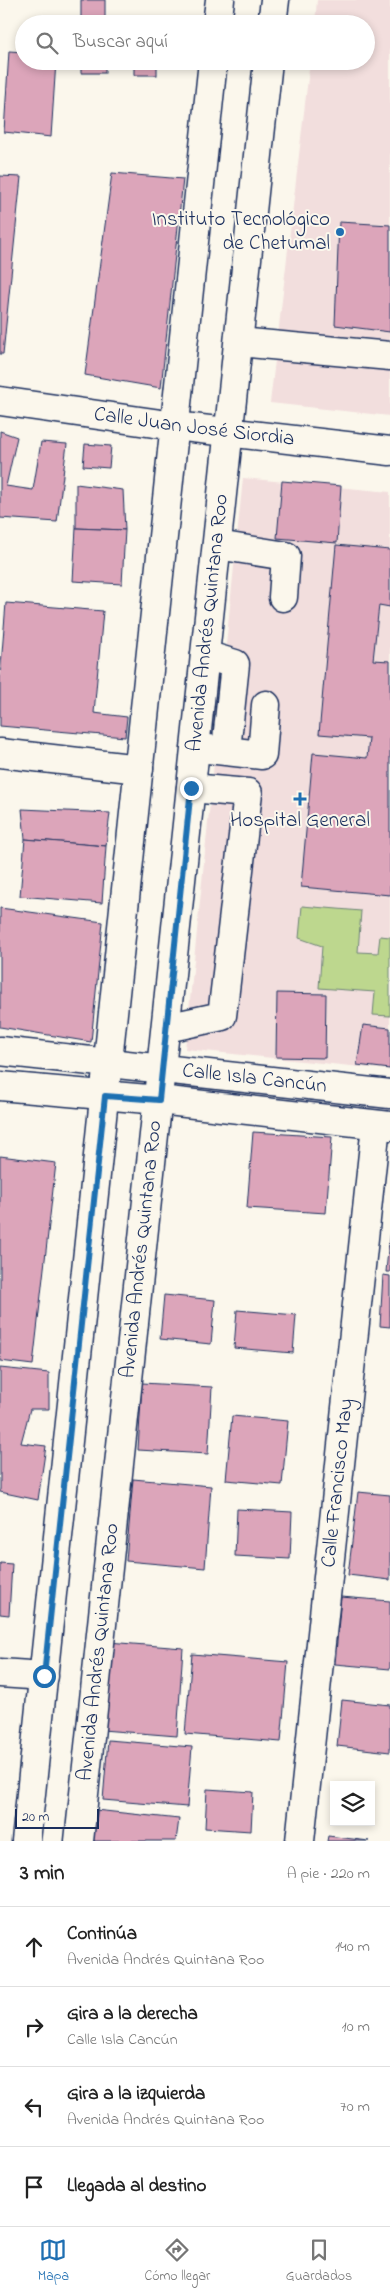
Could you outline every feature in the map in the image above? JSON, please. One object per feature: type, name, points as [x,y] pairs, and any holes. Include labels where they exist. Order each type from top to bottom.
[{"type":"main road","points":[[218,15],[220,0]]},
{"type":"main road","points":[[273,15],[275,0]]},
{"type":"main road","points":[[26,1841],[212,70]]},
{"type":"main road","name":"Avenida Andrés Quintana Roo","points":[[79,1841],[267,70]]},
{"type":"main road","points":[[239,342],[390,356]]},
{"type":"main road","name":"Calle Juan José Siordia","points":[[0,401],[175,426],[390,451]]},
{"type":"main road","points":[[217,545],[286,556],[283,597]]},
{"type":"main road","points":[[205,655],[236,664],[226,750]]},
{"type":"main road","points":[[195,749],[226,750],[262,755],[266,705]]},
{"type":"main road","points":[[0,753],[139,769]]},
{"type":"main road","points":[[166,1028],[222,1016],[248,794],[191,788]]},
{"type":"main road","name":"Calle Isla Cancún","points":[[0,1051],[390,1094]]},
{"type":"main road","name":"Calle Isla Cancún","points":[[0,1086],[159,1100],[383,1126]]},
{"type":"main road","name":"Calle Francisco May","points":[[300,1841],[383,1126]]},
{"type":"main road","points":[[0,1673],[44,1676]]},
{"type":"shaded area","name":"Instituto Tecnológico de Chetumal","points":[[317,0],[390,0],[390,416],[270,403],[309,70],[375,70],[375,15],[316,15]]},
{"type":"shaded area","name":"Hospital General","points":[[243,478],[390,492],[390,1070],[185,1049]]},
{"type":"green space","points":[[302,906],[361,911],[358,952],[378,953],[380,936],[390,937],[390,1016],[373,1015],[375,992],[319,988],[322,946],[299,938]]},
{"type":"building","points":[[81,0],[105,0],[105,15],[81,15]]},
{"type":"building","points":[[9,51],[15,51],[15,70],[55,70],[51,137],[4,132]]},
{"type":"building","points":[[81,70],[105,70],[105,73],[81,73]]},
{"type":"building","points":[[134,70],[157,70],[157,75],[134,75]]},
{"type":"building","points":[[112,173],[183,179],[161,388],[85,375]]},
{"type":"building","points":[[0,176],[21,177],[3,354],[0,354]]},
{"type":"building","points":[[339,222],[390,225],[390,332],[335,325]]},
{"type":"building","points":[[0,431],[17,437],[6,486],[33,490],[41,442],[67,444],[57,522],[0,518]]},
{"type":"building","points":[[85,444],[111,446],[109,468],[83,466]]},
{"type":"building","points":[[282,481],[341,486],[337,543],[277,538]]},
{"type":"building","points":[[76,484],[123,490],[125,530],[76,528]]},
{"type":"building","points":[[76,528],[125,530],[122,584],[73,581]]},
{"type":"building","points":[[336,545],[390,550],[390,607],[379,605],[373,660],[390,661],[390,895],[301,887],[313,753],[367,758],[369,738],[319,734]]},
{"type":"building","points":[[6,603],[103,611],[94,713],[127,717],[125,737],[0,726],[0,678]]},
{"type":"building","points":[[22,809],[110,813],[106,846],[25,839]]},
{"type":"building","points":[[25,839],[106,846],[102,903],[20,896]]},
{"type":"building","points":[[0,908],[103,922],[91,1042],[0,1027]]},
{"type":"building","points":[[277,993],[326,994],[325,1058],[276,1057]]},
{"type":"building","points":[[363,1025],[390,1028],[390,1069],[357,1065]]},
{"type":"building","points":[[253,1132],[332,1137],[326,1213],[247,1208]]},
{"type":"building","points":[[0,1156],[56,1163],[33,1365],[0,1361]]},
{"type":"building","points":[[390,1228],[390,1272],[386,1272]]},
{"type":"building","points":[[383,1275],[390,1276],[390,1327],[380,1326]]},
{"type":"building","points":[[164,1295],[215,1300],[211,1344],[160,1339]]},
{"type":"building","points":[[237,1310],[296,1315],[293,1353],[234,1348]]},
{"type":"building","points":[[0,1368],[49,1373],[49,1409],[30,1409],[21,1443],[46,1446],[38,1500],[0,1492]]},
{"type":"building","points":[[142,1383],[212,1387],[208,1454],[138,1450]]},
{"type":"building","points":[[232,1416],[288,1421],[282,1485],[226,1480]]},
{"type":"building","points":[[133,1479],[211,1486],[205,1568],[126,1561]]},
{"type":"building","points":[[358,1492],[390,1495],[390,1580],[348,1575]]},
{"type":"building","points":[[237,1509],[292,1512],[290,1559],[235,1556]]},
{"type":"building","points":[[0,1563],[12,1564],[9,1615],[0,1614]]},
{"type":"building","points":[[341,1597],[390,1601],[390,1669],[335,1664]]},
{"type":"building","points":[[108,1642],[183,1648],[177,1736],[102,1730]]},
{"type":"building","points":[[192,1654],[288,1662],[281,1742],[185,1734]]},
{"type":"building","points":[[342,1700],[390,1705],[390,1752],[337,1746]]},
{"type":"building","points":[[108,1740],[192,1747],[187,1807],[103,1800]]},
{"type":"building","points":[[207,1789],[253,1792],[251,1831],[205,1828]]},
{"type":"building","points":[[95,1810],[179,1819],[176,1841],[92,1841]]},
{"type":"building","points":[[328,1836],[369,1841],[327,1841]]},
{"type":"place","name":"Instituto Tecnológico de Chetumal","points":[[340,232]]},
{"type":"place","name":"Hospital General","points":[[300,799]]},
{"type":"route","points":[[44,1676],[105,1096],[159,1100],[191,788]]}]
